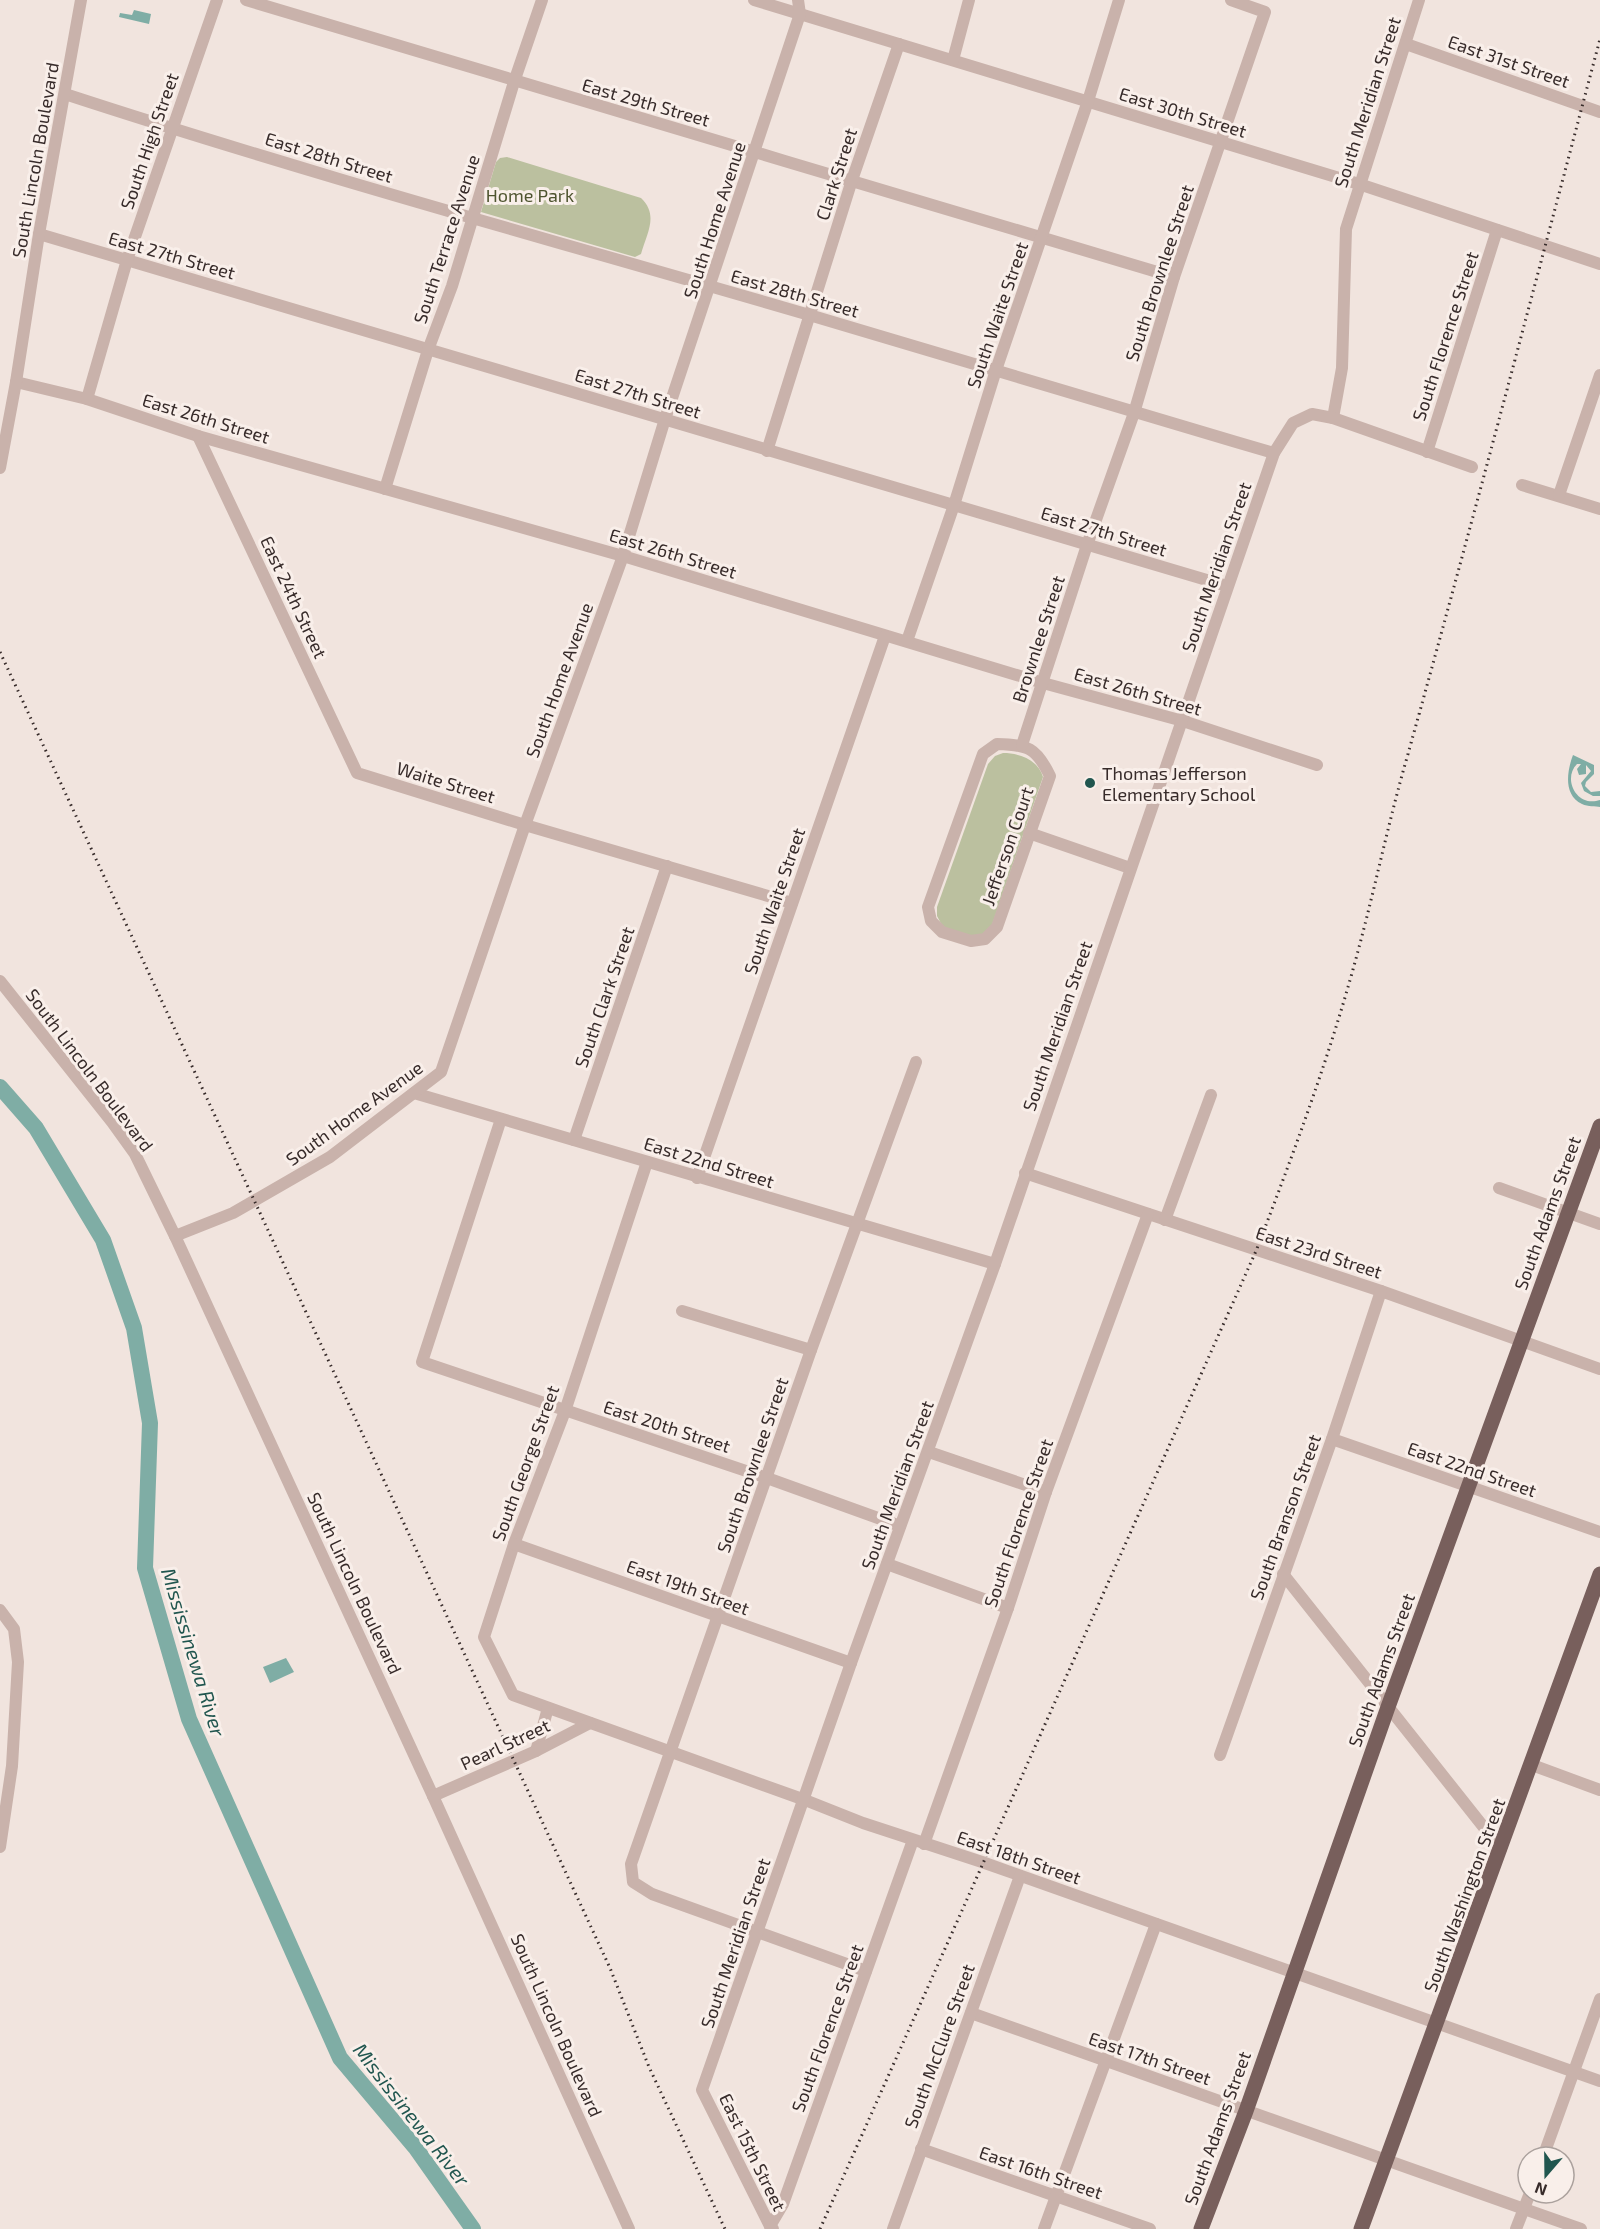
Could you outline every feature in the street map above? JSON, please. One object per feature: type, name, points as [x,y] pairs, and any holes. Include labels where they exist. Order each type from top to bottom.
[{"type":"main road","name":"South Adams Street","points":[[1201,2229],[1246,2111],[1388,1707],[1600,1125]]},
{"type":"main road","name":"South Washington Street","points":[[1361,2229],[1600,1574]]},
{"type":"street","name":"South Lincoln Boulevard","points":[[0,468],[81,0]]},
{"type":"street","name":"South High Street","points":[[87,399],[127,261],[217,0]]},
{"type":"street","name":"East 29th Street","points":[[246,0],[1174,278]]},
{"type":"street","name":"South Terrace Avenue","points":[[385,489],[428,350],[453,286],[514,82],[542,0]]},
{"type":"street","name":"East 30th Street","points":[[754,0],[1359,184],[1600,264]]},
{"type":"street","name":"South Home Avenue","points":[[176,1236],[233,1213],[330,1157],[441,1072],[525,825],[623,556],[665,419],[711,287],[800,14],[798,0]]},
{"type":"street","points":[[952,60],[969,0]]},
{"type":"street","name":"South Waite Street","points":[[907,641],[1088,101],[1119,0]]},
{"type":"street","name":"South Brownlee Street","points":[[1087,545],[1134,413],[1174,278],[1265,12],[1231,0]]},
{"type":"street","name":"South Meridian Street","points":[[702,2090],[851,1663],[995,1264],[1274,453],[1293,423],[1312,414],[1334,418],[1342,368],[1346,229],[1419,0]]},
{"type":"street","name":"Clark Street","points":[[809,315],[899,44]]},
{"type":"street","name":"East 31st Street","points":[[1406,44],[1600,112]]},
{"type":"street","name":"East 28th Street","points":[[65,94],[172,129],[474,219],[809,315],[1274,453]]},
{"type":"street","name":"South Florence Street","points":[[1427,452],[1497,230]]},
{"type":"street","name":"East 27th Street","points":[[39,234],[665,419],[767,452],[1227,586]]},
{"type":"street","points":[[767,452],[809,315]]},
{"type":"street","points":[[1559,495],[1600,375]]},
{"type":"street","name":"East 26th Street","points":[[16,382],[87,399],[198,436],[623,556],[1043,683],[1183,721],[1317,765]]},
{"type":"street","points":[[1334,418],[1472,467]]},
{"type":"street","name":"East 24th Street","points":[[198,436],[357,773]]},
{"type":"street","points":[[1522,485],[1600,508]]},
{"type":"street","name":"Brownlee Street","points":[[1022,745],[1087,545]]},
{"type":"street","name":"South Waite Street","points":[[697,1178],[885,636]]},
{"type":"street","name":"Jefferson Court","points":[[997,744],[1022,745],[1041,757],[1050,776],[998,927],[986,939],[971,941],[942,932],[931,921],[928,907],[983,754],[997,744]]},
{"type":"street","name":"Waite Street","points":[[357,773],[525,825]]},
{"type":"street","points":[[525,825],[792,903]]},
{"type":"street","points":[[1029,833],[1130,868]]},
{"type":"street","name":"South Clark Street","points":[[574,1140],[667,866]]},
{"type":"street","name":"South Lincoln Boulevard","points":[[0,981],[135,1154],[176,1236],[434,1796],[629,2229]]},
{"type":"street","name":"South Brownlee Street","points":[[757,1932],[652,1894],[633,1882],[632,1864],[811,1350],[916,1062]]},
{"type":"street","name":"East 22nd Street","points":[[414,1093],[995,1264]]},
{"type":"street","points":[[1165,1220],[1210,1095]]},
{"type":"street","name":"East 20th Street","points":[[501,1119],[422,1362],[767,1478],[900,1526]]},
{"type":"street","name":"South George Street","points":[[590,1723],[513,1695],[484,1637],[514,1544],[565,1411],[646,1162]]},
{"type":"street","name":"East 23rd Street","points":[[1025,1173],[1381,1291],[1600,1369]]},
{"type":"street","points":[[1499,1188],[1600,1224]]},
{"type":"street","name":"South Florence Street","points":[[772,2227],[783,2204],[866,1971],[1008,1608],[1046,1492],[1148,1214]]},
{"type":"street","name":"South Branson Street","points":[[1220,1755],[1332,1439],[1381,1291]]},
{"type":"street","points":[[682,1311],[811,1350]]},
{"type":"street","name":"East 22nd Street","points":[[1332,1439],[1600,1532]]},
{"type":"street","points":[[928,1452],[1046,1492]]},
{"type":"street","name":"East 19th Street","points":[[514,1544],[851,1663]]},
{"type":"street","points":[[887,1564],[1008,1608]]},
{"type":"street","points":[[1283,1574],[1501,1849]]},
{"type":"street","points":[[0,1610],[4,1612],[14,1629],[18,1662],[12,1766],[0,1847]]},
{"type":"street","points":[[536,1751],[548,1708]]},
{"type":"street","name":"Pearl Street","points":[[434,1796],[536,1751],[590,1723]]},
{"type":"street","name":"East 18th Street","points":[[590,1723],[918,1842],[1600,2081]]},
{"type":"street","points":[[1532,1765],[1600,1790]]},
{"type":"street","name":"South McClure Street","points":[[892,2229],[1020,1876]]},
{"type":"street","points":[[1044,2229],[1156,1924]]},
{"type":"street","points":[[757,1932],[866,1971]]},
{"type":"street","points":[[1547,2145],[1600,2000]]},
{"type":"street","name":"East 17th Street","points":[[971,2013],[1581,2229]]},
{"type":"street","name":"East 15th Street","points":[[702,2090],[772,2227]]},
{"type":"street","name":"East 16th Street","points":[[921,2150],[1149,2229]]},
{"type":"street","points":[[1516,2229],[1526,2205]]},
{"type":"green space","name":"Home Park","points":[[507,157],[641,198],[649,211],[650,224],[641,254],[635,257],[481,212],[496,162],[500,158]]},
{"type":"green space","points":[[1003,753],[1016,754],[1033,762],[1043,777],[992,925],[989,932],[975,938],[944,929],[937,916],[937,907],[988,764],[995,756]]},
{"type":"water","points":[[134,10],[151,14],[149,24],[119,17],[120,13],[132,15]]},
{"type":"water","points":[[1573,755],[1594,765],[1594,774],[1585,786],[1591,792],[1600,791],[1600,796],[1593,796],[1584,791],[1581,783],[1591,771],[1586,765],[1586,774],[1579,775],[1577,769],[1581,764],[1577,764],[1571,777],[1574,791],[1585,800],[1600,800],[1600,807],[1582,804],[1572,795],[1568,775]]},
{"type":"water","points":[[286,1658],[294,1672],[270,1683],[263,1667]]},
{"type":"waterway","name":"Mississinewa River","points":[[0,1087],[36,1128],[103,1240],[134,1328],[150,1423],[145,1568],[189,1719],[340,2058],[415,2147],[473,2229]]},
{"type":"railway","points":[[820,2229],[1256,1251],[1298,1139],[1324,1065],[1358,951],[1399,785],[1600,39]]},
{"type":"railway","points":[[0,652],[610,1968],[649,2067],[725,2229]]},
{"type":"place","name":"Thomas Jefferson Elementary School","points":[[1090,783]]}]
